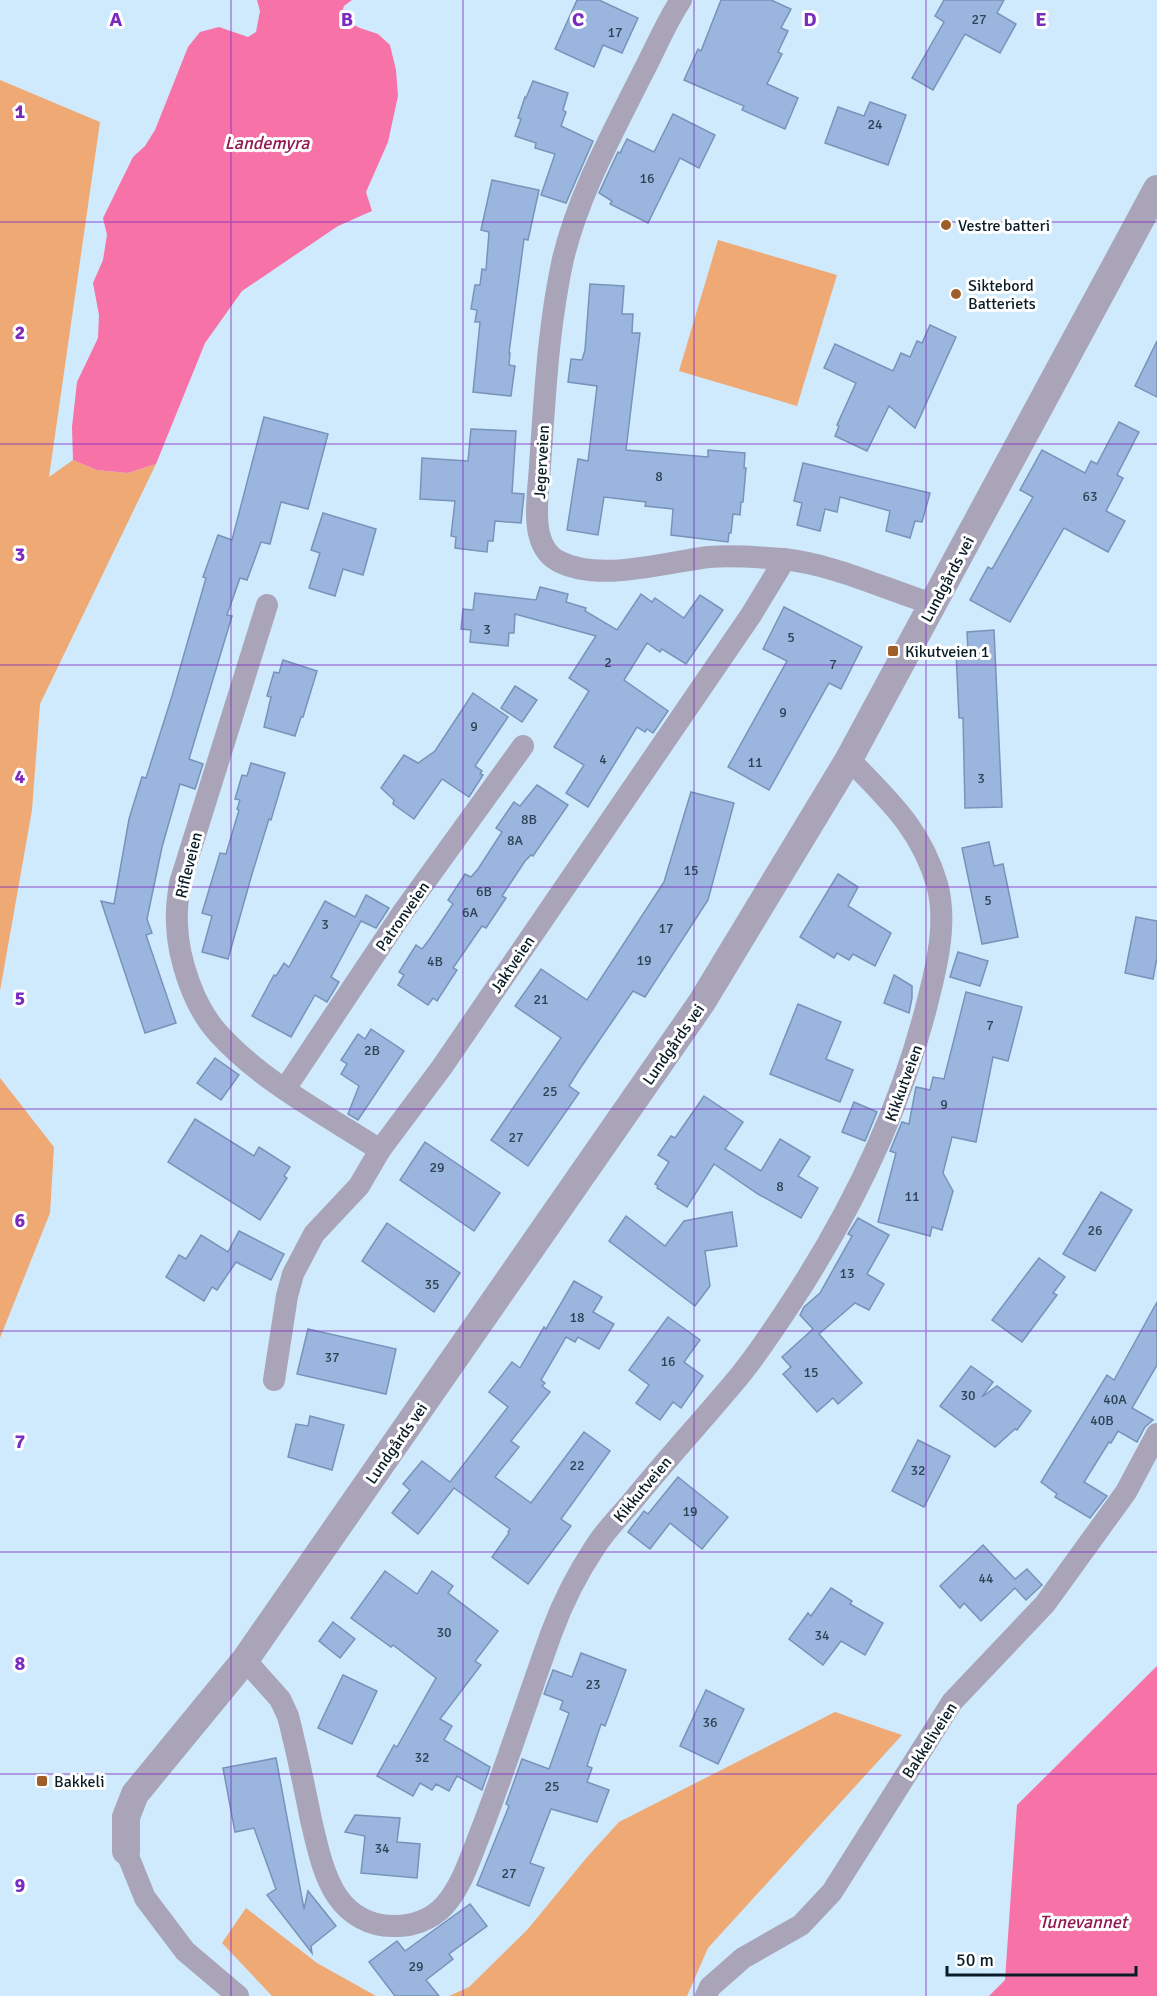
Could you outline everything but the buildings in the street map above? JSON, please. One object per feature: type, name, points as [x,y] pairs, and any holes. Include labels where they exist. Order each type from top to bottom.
[{"type":"street","name":"Jegerveien","points":[[681,0],[610,137],[585,195],[564,257],[553,316],[548,365],[538,501],[540,535],[550,555],[558,561],[583,568],[624,572],[710,557],[785,559],[839,571],[933,604]]},
{"type":"street","name":"Lundgårds vei","points":[[126,1851],[126,1817],[135,1794],[245,1660],[702,1002],[849,759],[1157,189]]},
{"type":"street","name":"Jaktveien","points":[[274,1380],[287,1296],[293,1274],[314,1234],[359,1186],[380,1150],[442,1067],[751,615],[785,559]]},
{"type":"street","name":"Rifleveien","points":[[267,605],[180,883],[177,925],[181,954],[190,985],[216,1032],[258,1070],[380,1150]]},
{"type":"street","name":"Patronveien","points":[[285,1089],[401,915],[523,746]]},
{"type":"street","name":"Kikkutveien","points":[[245,1660],[273,1690],[288,1716],[317,1846],[337,1896],[350,1911],[364,1920],[379,1925],[394,1927],[415,1924],[429,1918],[442,1908],[455,1891],[468,1865],[552,1634],[575,1582],[596,1545],[738,1378],[785,1311],[817,1262],[861,1184],[884,1136],[908,1073],[923,1024],[936,960],[941,924],[937,886],[924,849],[905,818],[849,759]]},
{"type":"street","name":"Bakkeliveien","points":[[706,1996],[710,1987],[743,1958],[801,1925],[832,1892],[952,1702],[1045,1604],[1126,1492],[1157,1434]]},
{"type":"street","points":[[126,1851],[145,1898],[185,1951],[238,1996]]},
{"type":"shaded area","points":[[0,80],[100,122],[49,477],[73,460],[97,470],[128,473],[156,464],[40,704],[32,810],[0,991]]},
{"type":"shaded area","points":[[718,240],[837,275],[797,406],[679,371]]},
{"type":"shaded area","points":[[0,1078],[54,1147],[50,1213],[0,1338]]},
{"type":"shaded area","points":[[835,1712],[902,1735],[708,1948],[687,1996],[449,1996],[469,1987],[527,1930],[619,1822]]},
{"type":"shaded area","points":[[246,1908],[317,1963],[376,1996],[272,1996],[222,1943]]},
{"type":"water","name":"Landemyra","points":[[257,0],[352,0],[344,6],[340,18],[378,34],[390,45],[396,70],[398,96],[388,142],[366,192],[372,211],[338,226],[242,291],[205,343],[156,464],[128,473],[97,470],[73,460],[72,427],[77,382],[98,338],[99,315],[93,283],[103,260],[107,235],[103,218],[133,157],[145,146],[155,130],[188,47],[200,32],[219,27],[248,37],[256,32],[260,11]]},
{"type":"water","name":"Tunevannet","points":[[1157,1666],[1157,1996],[989,1996],[1005,1980],[1017,1805]]},
{"type":"place","name":"Vestre batteri","points":[[946,225]]},
{"type":"place","name":"Siktebord Batteriets","points":[[956,294]]},
{"type":"place","name":"Kikutveien 1","points":[[893,651]]},
{"type":"place","name":"Bakkeli","points":[[42,1781]]}]
